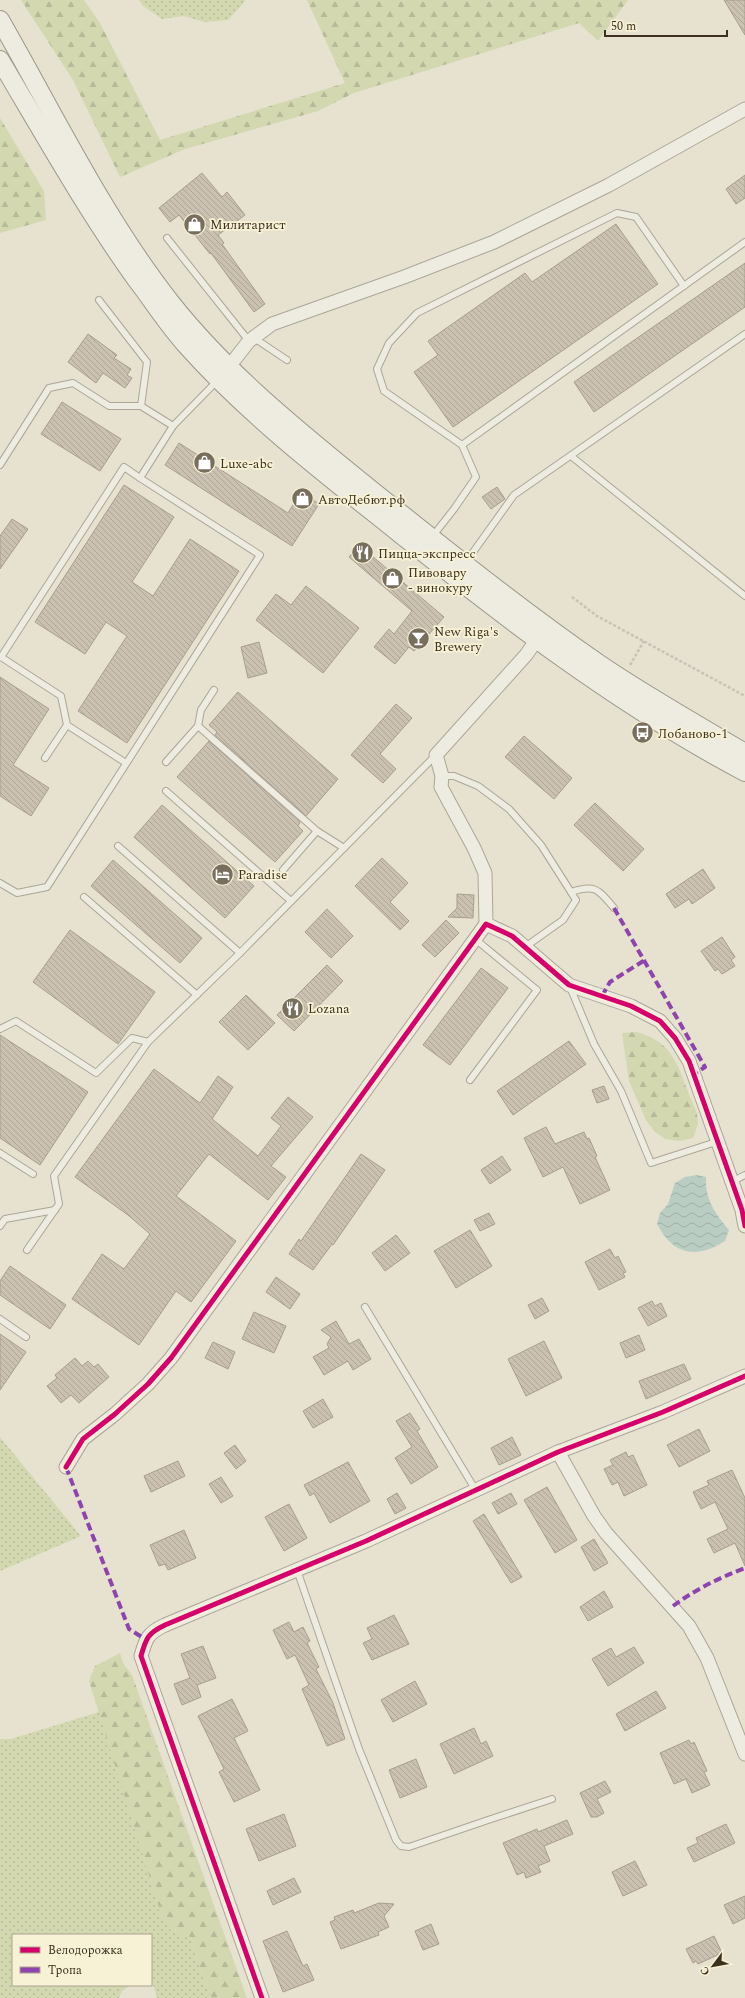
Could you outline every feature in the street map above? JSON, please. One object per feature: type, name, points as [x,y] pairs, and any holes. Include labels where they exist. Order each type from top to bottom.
[{"type":"main road","points":[[0,20],[105,204],[139,258],[170,302],[198,335],[224,372],[269,426],[320,470],[541,632],[593,679],[745,772]]},
{"type":"main road","points":[[0,60],[92,213],[127,265],[186,345],[280,413],[332,458],[431,538],[459,571]]},
{"type":"main road","points":[[541,632],[601,664],[745,753]]},
{"type":"street","points":[[224,372],[252,339],[272,324],[404,277],[494,242],[609,185],[745,109]]},
{"type":"street","points":[[66,1467],[83,1439],[115,1414],[148,1384],[171,1358],[486,924],[485,873],[474,848],[441,787],[442,776],[436,755],[526,655],[541,632]]},
{"type":"street","points":[[486,924],[512,936],[569,985],[631,1006],[660,1021],[675,1038],[689,1061],[716,1142],[742,1210],[745,1226]]},
{"type":"street","points":[[262,1998],[141,1656],[145,1639],[154,1630],[297,1570],[449,1503],[475,1489],[558,1452],[662,1412],[745,1376]]},
{"type":"street","points":[[558,1452],[594,1516],[606,1532],[689,1626],[707,1658],[745,1754]]},
{"type":"lane","points":[[431,538],[454,509],[476,477],[462,445],[384,391],[377,369],[389,343],[417,313],[617,213],[636,217],[684,286]]},
{"type":"lane","points":[[167,238],[252,339],[287,360]]},
{"type":"lane","points":[[462,445],[745,242]]},
{"type":"lane","points":[[100,300],[147,362],[141,406]]},
{"type":"lane","points":[[459,571],[514,495],[745,334]]},
{"type":"lane","points":[[140,478],[173,426],[224,372]]},
{"type":"lane","points":[[0,465],[49,388],[73,383],[109,406],[141,406],[173,426]]},
{"type":"lane","points":[[571,456],[745,596]]},
{"type":"lane","points":[[0,883],[17,893],[47,887],[260,555],[124,467],[1,657],[61,696],[67,725],[45,758]]},
{"type":"lane","points":[[166,762],[198,726],[201,710],[214,690]]},
{"type":"lane","points":[[67,725],[126,763]]},
{"type":"lane","points":[[198,726],[317,831],[344,848]]},
{"type":"lane","points":[[27,1250],[59,1204],[54,1176],[148,1042],[197,995],[436,755]]},
{"type":"lane","points":[[442,776],[454,776],[478,786],[509,809],[542,846],[576,900],[563,920],[525,947]]},
{"type":"lane","points":[[166,791],[291,901]]},
{"type":"lane","points":[[283,870],[317,831]]},
{"type":"lane","points":[[118,846],[240,952]]},
{"type":"lane","points":[[571,892],[586,887],[600,892],[614,908]]},
{"type":"lane","points":[[84,897],[197,995]]},
{"type":"lane","points":[[470,1080],[537,990],[475,939]]},
{"type":"lane","points":[[569,985],[594,1044],[621,1091],[651,1163],[716,1142]]},
{"type":"lane","points":[[0,1029],[16,1021],[96,1073],[132,1038],[148,1042]]},
{"type":"lane","points":[[0,1153],[33,1174]]},
{"type":"lane","points":[[731,1182],[745,1176]]},
{"type":"lane","points":[[0,1226],[5,1219],[55,1210]]},
{"type":"lane","points":[[365,1307],[475,1489]]},
{"type":"lane","points":[[0,1319],[26,1337]]},
{"type":"lane","points":[[297,1570],[359,1749],[396,1840],[401,1846],[409,1848],[490,1818],[552,1799]]},
{"type":"path","points":[[572,597],[597,616],[745,696]]},
{"type":"path","points":[[628,669],[644,641]]},
{"type":"green space","points":[[21,0],[84,0],[100,23],[160,140],[345,83],[307,0],[628,0],[598,41],[579,23],[354,93],[318,111],[185,149],[120,177],[73,80]]},
{"type":"green space","points":[[139,0],[246,0],[228,20],[204,22],[184,16],[162,19],[143,6]]},
{"type":"green space","points":[[0,118],[44,191],[46,220],[0,233]]},
{"type":"green space","points":[[636,1032],[658,1041],[666,1048],[677,1065],[697,1116],[697,1129],[693,1138],[679,1141],[665,1139],[654,1131],[646,1120],[629,1081],[622,1033]]},
{"type":"green space","points":[[0,1437],[81,1536],[0,1571]]},
{"type":"green space","points":[[120,1653],[123,1663],[132,1675],[247,1998],[211,1998],[189,1936],[172,1932],[162,1917],[89,1681],[95,1666]]},
{"type":"green space","points":[[99,1712],[162,1917],[172,1932],[189,1936],[211,1998],[157,1998],[152,1980],[152,1934],[12,1934],[12,1986],[130,1986],[122,1991],[119,1998],[0,1998],[0,1739],[11,1739]]},
{"type":"water","points":[[697,1175],[706,1177],[707,1193],[712,1206],[719,1218],[729,1230],[725,1241],[714,1247],[695,1252],[678,1248],[671,1243],[657,1224],[660,1213],[668,1204],[675,1183],[685,1177]]},
{"type":"building","points":[[724,0],[745,0],[745,35]]},
{"type":"building","points":[[202,173],[222,197],[227,192],[245,215],[218,235],[224,243],[222,244],[265,304],[254,312],[211,253],[210,254],[179,215],[170,222],[159,208]]},
{"type":"building","points":[[745,175],[745,198],[736,204],[726,189]]},
{"type":"building","points":[[616,224],[658,284],[453,427],[414,372],[438,355],[428,341],[525,273],[532,282]]},
{"type":"building","points":[[745,263],[745,307],[594,412],[574,382]]},
{"type":"building","points":[[88,334],[117,355],[114,358],[131,369],[127,375],[132,378],[125,388],[103,373],[96,383],[68,362]]},
{"type":"building","points":[[62,402],[121,439],[100,471],[41,434]]},
{"type":"building","points":[[179,443],[288,513],[301,492],[319,504],[292,546],[165,465]]},
{"type":"building","points":[[124,485],[174,517],[132,582],[153,596],[190,539],[239,571],[127,743],[78,711],[127,636],[106,622],[85,654],[35,622]]},
{"type":"building","points":[[497,487],[505,499],[491,509],[482,497]]},
{"type":"building","points":[[12,519],[28,529],[0,569],[0,536]]},
{"type":"building","points":[[359,545],[444,617],[414,651],[409,647],[395,664],[374,647],[389,629],[394,634],[412,611],[349,557]]},
{"type":"building","points":[[306,586],[359,628],[323,673],[256,620],[276,594],[291,605]]},
{"type":"building","points":[[259,642],[267,673],[248,678],[241,647]]},
{"type":"building","points":[[0,677],[49,709],[13,765],[49,788],[31,816],[0,796]]},
{"type":"building","points":[[238,692],[338,779],[306,816],[215,735],[217,732],[209,725]]},
{"type":"building","points":[[396,704],[412,718],[380,754],[396,769],[383,783],[351,755]]},
{"type":"building","points":[[524,736],[572,778],[554,799],[505,757]]},
{"type":"building","points":[[209,741],[300,822],[298,826],[303,831],[275,862],[177,777]]},
{"type":"building","points":[[595,803],[644,849],[623,871],[574,825]]},
{"type":"building","points":[[162,805],[254,886],[225,918],[134,837]]},
{"type":"building","points":[[382,858],[408,883],[390,902],[409,921],[400,930],[355,886]]},
{"type":"building","points":[[113,860],[202,938],[180,963],[91,886]]},
{"type":"building","points":[[703,869],[715,888],[692,904],[689,899],[675,908],[666,894]]},
{"type":"building","points":[[457,894],[474,895],[473,918],[448,917],[457,908]]},
{"type":"building","points":[[327,909],[353,936],[331,958],[305,932]]},
{"type":"building","points":[[446,920],[459,933],[435,957],[422,945]]},
{"type":"building","points":[[70,930],[155,992],[118,1044],[33,982]]},
{"type":"building","points":[[722,937],[735,957],[731,960],[735,966],[722,974],[718,969],[715,971],[701,951]]},
{"type":"building","points":[[327,965],[343,981],[294,1031],[277,1015]]},
{"type":"building","points":[[481,968],[508,988],[450,1065],[423,1045]]},
{"type":"building","points":[[246,995],[275,1023],[248,1050],[219,1022]]},
{"type":"building","points":[[0,1035],[88,1092],[40,1165],[0,1138]]},
{"type":"building","points":[[569,1041],[586,1064],[513,1115],[497,1091]]},
{"type":"building","points":[[154,1069],[200,1103],[218,1076],[233,1087],[212,1119],[258,1156],[281,1126],[271,1118],[288,1097],[313,1117],[271,1166],[286,1177],[268,1200],[209,1154],[176,1196],[236,1241],[191,1302],[176,1291],[139,1345],[72,1299],[102,1254],[124,1269],[150,1234],[128,1215],[75,1177]]},
{"type":"building","points":[[604,1086],[609,1099],[597,1103],[592,1090]]},
{"type":"building","points":[[546,1127],[555,1144],[584,1132],[587,1139],[589,1138],[597,1156],[595,1157],[610,1190],[580,1204],[563,1167],[543,1177],[524,1138]]},
{"type":"building","points":[[361,1154],[385,1170],[333,1245],[332,1244],[313,1270],[289,1254],[299,1239],[301,1241]]},
{"type":"building","points":[[502,1156],[511,1170],[490,1184],[481,1170]]},
{"type":"building","points":[[489,1213],[495,1224],[480,1231],[474,1220]]},
{"type":"building","points":[[470,1230],[492,1266],[456,1288],[434,1251]]},
{"type":"building","points":[[396,1235],[410,1253],[385,1271],[372,1253]]},
{"type":"building","points":[[610,1249],[615,1258],[618,1256],[626,1272],[623,1273],[625,1277],[599,1290],[585,1262]]},
{"type":"building","points":[[10,1266],[66,1305],[50,1329],[0,1295],[0,1281]]},
{"type":"building","points":[[276,1277],[300,1294],[290,1309],[266,1292]]},
{"type":"building","points":[[542,1298],[549,1311],[535,1319],[528,1305]]},
{"type":"building","points":[[652,1301],[655,1306],[661,1303],[667,1316],[648,1326],[638,1308]]},
{"type":"building","points":[[254,1312],[286,1326],[274,1353],[242,1339]]},
{"type":"building","points":[[336,1321],[349,1344],[359,1339],[371,1359],[353,1370],[348,1361],[324,1375],[313,1357],[329,1348],[327,1344],[331,1337],[321,1330]]},
{"type":"building","points":[[0,1334],[26,1352],[0,1390]]},
{"type":"building","points":[[639,1335],[645,1350],[626,1358],[620,1343]]},
{"type":"building","points":[[544,1341],[562,1378],[526,1396],[508,1359]]},
{"type":"building","points":[[213,1342],[235,1352],[228,1369],[205,1358]]},
{"type":"building","points":[[75,1358],[82,1366],[88,1361],[94,1367],[98,1364],[109,1377],[79,1403],[71,1395],[61,1403],[47,1386],[57,1378],[55,1375]]},
{"type":"building","points":[[684,1364],[691,1379],[646,1399],[639,1381]]},
{"type":"building","points":[[323,1399],[333,1417],[313,1428],[303,1411]]},
{"type":"building","points":[[410,1413],[420,1429],[417,1431],[438,1467],[411,1484],[395,1458],[412,1447],[396,1421]]},
{"type":"building","points":[[699,1429],[710,1451],[679,1467],[667,1445]]},
{"type":"building","points":[[512,1437],[521,1455],[499,1465],[491,1448]]},
{"type":"building","points":[[235,1445],[246,1461],[236,1469],[224,1453]]},
{"type":"building","points":[[626,1452],[628,1457],[633,1455],[647,1485],[624,1496],[618,1482],[612,1485],[604,1469],[613,1465],[610,1460]]},
{"type":"building","points":[[178,1461],[185,1476],[151,1492],[144,1476]]},
{"type":"building","points":[[348,1462],[370,1501],[330,1523],[314,1493],[310,1496],[304,1485]]},
{"type":"building","points":[[732,1470],[745,1498],[745,1566],[735,1543],[714,1553],[707,1539],[728,1529],[715,1502],[701,1509],[693,1492],[709,1485],[707,1481]]},
{"type":"building","points":[[221,1477],[233,1496],[221,1503],[209,1484]]},
{"type":"building","points":[[547,1487],[577,1540],[555,1553],[524,1500]]},
{"type":"building","points":[[397,1493],[406,1508],[395,1514],[387,1499]]},
{"type":"building","points":[[511,1493],[517,1504],[498,1514],[492,1503]]},
{"type":"building","points":[[289,1504],[307,1538],[284,1551],[265,1517]]},
{"type":"building","points":[[484,1514],[522,1577],[511,1583],[473,1521]]},
{"type":"building","points":[[184,1530],[196,1558],[168,1570],[165,1564],[159,1566],[150,1545]]},
{"type":"building","points":[[594,1539],[608,1563],[594,1571],[581,1547]]},
{"type":"building","points":[[604,1591],[613,1607],[588,1621],[580,1607]]},
{"type":"building","points":[[394,1615],[409,1644],[372,1660],[363,1643],[372,1639],[367,1628]]},
{"type":"building","points":[[289,1622],[294,1632],[303,1627],[310,1641],[307,1643],[319,1667],[316,1669],[333,1703],[345,1739],[327,1746],[302,1689],[309,1685],[295,1655],[287,1659],[273,1630]]},
{"type":"building","points":[[203,1646],[216,1678],[197,1685],[201,1697],[182,1705],[174,1684],[190,1678],[181,1654]]},
{"type":"building","points":[[634,1647],[644,1663],[608,1686],[592,1659],[611,1648],[616,1657]]},
{"type":"building","points":[[415,1681],[427,1704],[393,1722],[381,1700]]},
{"type":"building","points":[[656,1691],[666,1708],[625,1731],[616,1714]]},
{"type":"building","points":[[232,1699],[248,1731],[234,1738],[260,1790],[234,1802],[219,1772],[224,1769],[198,1716]]},
{"type":"building","points":[[474,1728],[481,1744],[486,1741],[493,1756],[454,1774],[440,1744]]},
{"type":"building","points":[[689,1740],[691,1744],[694,1742],[707,1771],[704,1772],[710,1785],[692,1793],[686,1779],[674,1784],[660,1753]]},
{"type":"building","points":[[416,1759],[427,1787],[400,1798],[389,1770]]},
{"type":"building","points":[[605,1781],[611,1792],[597,1799],[604,1813],[597,1817],[591,1817],[580,1793]]},
{"type":"building","points":[[284,1814],[296,1846],[259,1861],[246,1829]]},
{"type":"building","points":[[567,1820],[573,1834],[544,1846],[550,1861],[538,1866],[541,1872],[526,1878],[524,1872],[517,1875],[503,1843],[537,1829],[538,1832]]},
{"type":"building","points":[[726,1824],[735,1843],[694,1862],[687,1848],[698,1843],[696,1838]]},
{"type":"building","points":[[635,1861],[647,1885],[623,1896],[612,1872]]},
{"type":"building","points":[[294,1878],[301,1892],[273,1905],[267,1891]]},
{"type":"building","points":[[745,1896],[745,1918],[733,1924],[724,1905]]},
{"type":"building","points":[[379,1903],[394,1904],[384,1916],[389,1927],[378,1932],[379,1935],[341,1949],[330,1922],[335,1920],[334,1917],[353,1910],[354,1913]]},
{"type":"building","points":[[431,1924],[439,1944],[423,1950],[415,1931]]},
{"type":"building","points":[[287,1931],[303,1966],[307,1964],[314,1980],[283,1992],[263,1941]]},
{"type":"building","points":[[714,1936],[722,1953],[698,1964],[696,1961],[693,1963],[686,1949]]},
{"type":"marked path","points":[[614,908],[705,1067],[693,1075]]},
{"type":"marked path","points":[[602,996],[610,982],[645,960]]},
{"type":"marked path","points":[[66,1467],[129,1629],[145,1639]]},
{"type":"marked path","points":[[673,1606],[708,1584],[745,1568]]},
{"type":"cycle path","points":[[66,1467],[83,1439],[115,1414],[148,1384],[171,1358],[486,924],[512,936],[569,985],[631,1006],[660,1021],[675,1038],[689,1061],[742,1210],[745,1226]]},
{"type":"cycle path","points":[[262,1998],[141,1656],[148,1637],[165,1625],[366,1541],[558,1452],[663,1412],[745,1376]]},
{"type":"place","name":"Милитарист","points":[[194,224]]},
{"type":"place","name":"Luxe-abc","points":[[204,463]]},
{"type":"place","name":"АвтоДебют.рф","points":[[302,499]]},
{"type":"place","name":"Пицца-экспресс","points":[[362,553]]},
{"type":"place","name":"Пивовару - винокуру","points":[[393,579]]},
{"type":"place","name":"New Riga's Brewery","points":[[418,638]]},
{"type":"place","name":"Лобаново-1","points":[[642,733]]},
{"type":"place","name":"Paradise","points":[[223,874]]},
{"type":"place","name":"Lozana","points":[[292,1008]]}]
